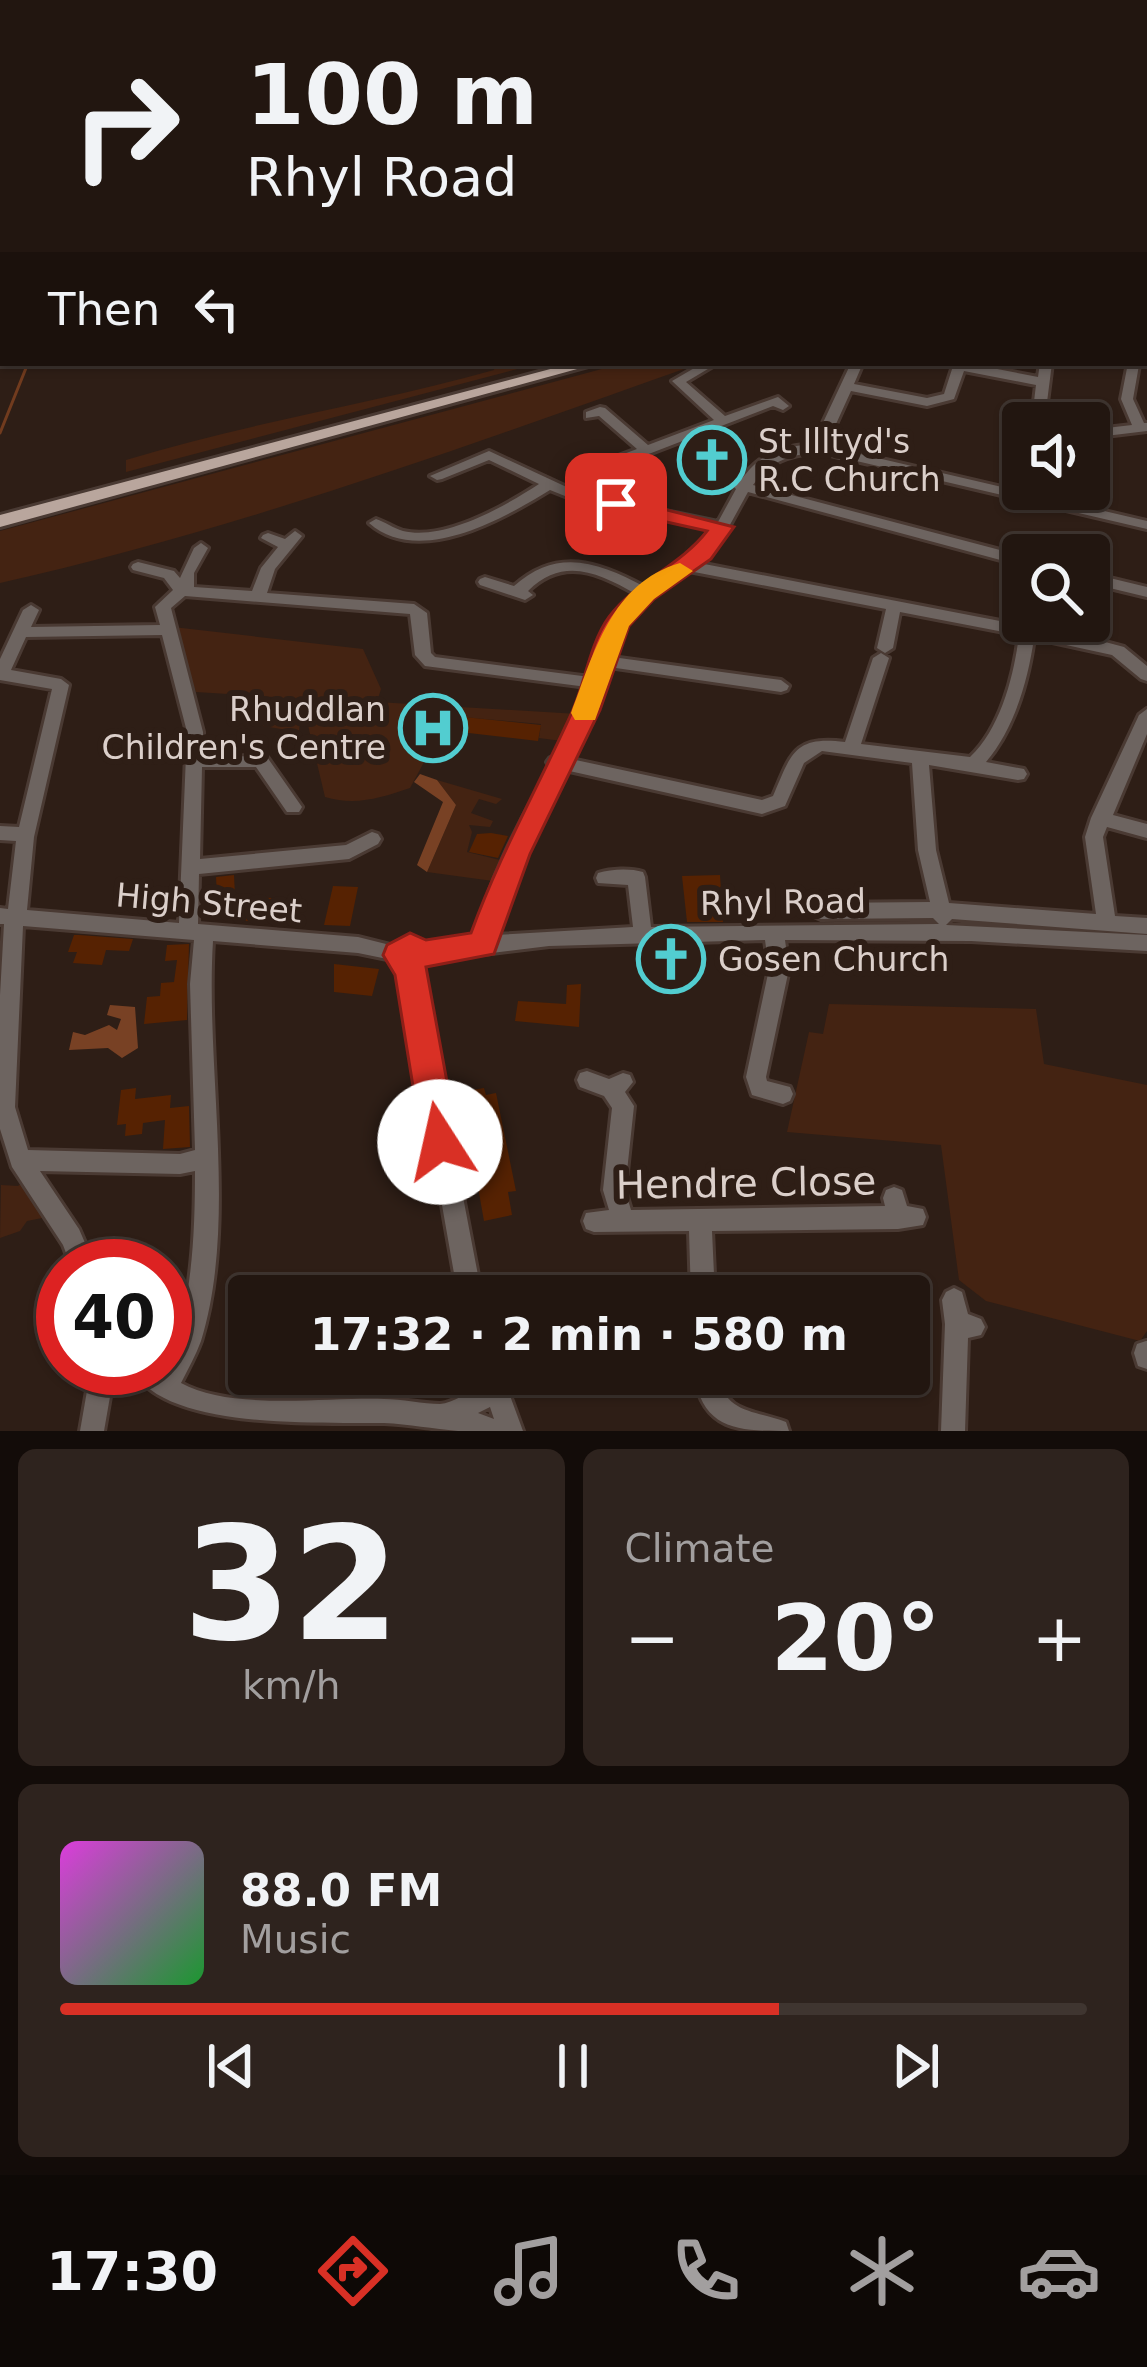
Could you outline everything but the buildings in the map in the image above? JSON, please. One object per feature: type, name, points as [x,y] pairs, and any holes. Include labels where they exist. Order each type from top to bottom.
[{"type":"main road","points":[[0,511],[549,366]]},
{"type":"main road","points":[[0,521],[580,366]]},
{"type":"street","points":[[706,366],[678,381],[723,421]]},
{"type":"street","points":[[818,448],[856,366]]},
{"type":"street","points":[[847,386],[935,401],[950,396],[959,366]]},
{"type":"street","points":[[964,366],[1042,382]]},
{"type":"street","points":[[1041,402],[1045,366]]},
{"type":"street","points":[[1136,371],[1129,413],[1143,427]]},
{"type":"street","points":[[575,496],[602,469],[784,402]]},
{"type":"street","points":[[595,411],[646,450]]},
{"type":"street","points":[[1110,431],[1143,427]]},
{"type":"street","points":[[483,944],[494,906],[596,683],[618,623],[645,593],[688,566],[722,527],[740,486],[768,460],[818,448],[1002,488]]},
{"type":"street","points":[[436,476],[489,455],[575,496],[722,527]]},
{"type":"street","points":[[373,520],[388,532],[448,532],[498,515],[548,485]]},
{"type":"street","points":[[740,486],[1002,555]]},
{"type":"street","points":[[1091,510],[1147,525]]},
{"type":"street","points":[[258,596],[290,540],[268,538]]},
{"type":"street","points":[[192,1319],[202,1266],[205,1158],[193,713],[166,630],[164,607],[182,591],[201,548]]},
{"type":"street","points":[[485,582],[522,594],[548,568],[582,564],[645,593]]},
{"type":"street","points":[[688,566],[1002,627]]},
{"type":"street","points":[[138,567],[169,574],[182,591],[414,609],[419,614],[423,655],[431,662],[596,683]]},
{"type":"street","points":[[1110,583],[1147,592]]},
{"type":"street","points":[[851,748],[894,606]]},
{"type":"street","points":[[31,610],[1,674],[61,685],[10,916],[4,1107],[20,1160],[72,1239]]},
{"type":"street","points":[[23,632],[166,630]]},
{"type":"street","points":[[955,764],[974,764],[987,752],[1021,671],[1025,642]]},
{"type":"street","points":[[1083,642],[1118,651],[1147,675]]},
{"type":"street","points":[[603,662],[781,686]]},
{"type":"street","points":[[1106,923],[1096,869],[1100,818],[1147,715]]},
{"type":"street","points":[[556,762],[762,807],[779,801],[796,755],[806,747],[851,748],[1018,774]]},
{"type":"street","points":[[920,759],[927,850],[943,920]]},
{"type":"street","points":[[194,761],[261,761],[293,807]]},
{"type":"street","points":[[1100,818],[1147,831]]},
{"type":"street","points":[[0,833],[26,834]]},
{"type":"street","points":[[194,867],[350,852],[372,838]]},
{"type":"street","points":[[605,878],[635,877],[643,935]]},
{"type":"street","points":[[821,911],[1147,926]]},
{"type":"street","name":"High Street","points":[[10,916],[358,945],[410,958]]},
{"type":"street","name":"Rhyl Road","points":[[410,958],[483,944],[943,920],[1147,943]]},
{"type":"street","points":[[774,932],[779,969],[756,1077],[759,1088],[783,1094]]},
{"type":"street","points":[[410,958],[466,1275]]},
{"type":"street","points":[[587,1080],[617,1086],[622,1106],[614,1190],[623,1220]]},
{"type":"street","points":[[20,1160],[180,1164],[205,1158]]},
{"type":"street","name":"Hendre Close","points":[[594,1221],[903,1211]]},
{"type":"street","points":[[700,1220],[702,1275]]},
{"type":"street","points":[[953,1431],[961,1317]]},
{"type":"street","points":[[92,1431],[98,1395]]},
{"type":"street","points":[[179,1395],[223,1408],[443,1416],[494,1431]]},
{"type":"street","points":[[443,1416],[475,1395]]},
{"type":"street","points":[[498,1395],[511,1431]]},
{"type":"street","points":[[707,1395],[727,1417],[777,1431]]},
{"type":"shaded area","points":[[495,366],[529,366],[126,472],[126,460]]},
{"type":"shaded area","points":[[613,366],[692,366],[267,511],[0,583],[0,531]]},
{"type":"shaded area","points":[[173,627],[363,649],[381,689],[377,702],[578,714],[562,741],[539,738],[541,724],[450,716],[441,729],[445,714],[428,712],[420,742],[440,745],[440,753],[429,753],[410,788],[368,800],[336,800],[325,797],[302,700],[299,732],[263,726],[274,697],[196,692]]},
{"type":"shaded area","points":[[420,774],[437,780],[456,805],[427,872],[417,865],[443,802],[414,782]]},
{"type":"shaded area","points":[[437,780],[502,799],[496,804],[479,799],[471,813],[493,821],[490,827],[469,825],[467,852],[504,861],[493,881],[427,872],[456,805]]},
{"type":"shaded area","points":[[829,1004],[1036,1009],[1044,1064],[1147,1085],[1147,1331],[1140,1341],[986,1301],[959,1280],[941,1145],[787,1132],[809,1032],[823,1034]]},
{"type":"shaded area","points":[[110,1005],[135,1007],[138,1048],[122,1058],[108,1048],[69,1050],[73,1032],[85,1035],[109,1025],[117,1030],[121,1019],[107,1015]]},
{"type":"shaded area","points":[[27,1179],[52,1216],[27,1221],[20,1231],[0,1238],[1,1185],[18,1186]]},
{"type":"waterway","points":[[0,433],[27,366]]},
{"type":"slow traffic","points":[[585,713],[618,623],[645,593],[680,571]]},
{"type":"place","name":"St Illtyd's R.C Church","points":[[712,460]]},
{"type":"place","name":"Rhuddlan Children's Centre","points":[[433,728]]},
{"type":"place","name":"Gosen Church","points":[[671,959]]},
{"type":"route","points":[[440,1142],[409,982],[410,966],[401,964],[399,955],[410,947],[421,955],[483,944],[515,854],[556,762],[586,710],[618,623],[645,593],[688,566],[722,527],[616,504]]}]
